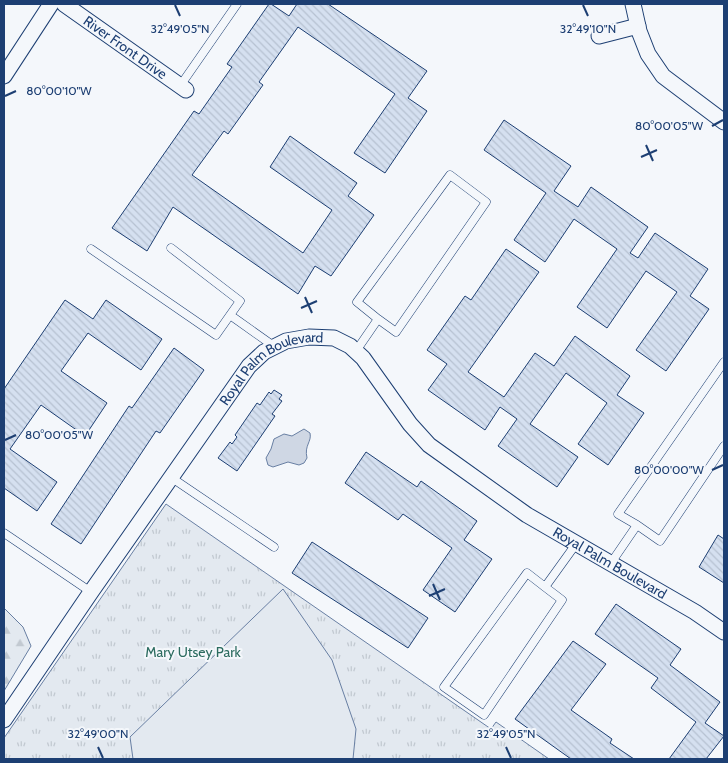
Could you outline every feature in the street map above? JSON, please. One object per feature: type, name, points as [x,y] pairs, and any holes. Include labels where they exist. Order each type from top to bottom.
[{"type":"street","points":[[4,76],[51,4]]},
{"type":"street","name":"River Front Drive","points":[[64,4],[183,88]]},
{"type":"street","points":[[633,4],[638,26],[648,54],[663,76],[724,122]]},
{"type":"street","points":[[599,36],[638,26]]},
{"type":"street","name":"Royal Palm Boulevard","points":[[4,720],[90,592],[249,366],[264,352],[286,341],[309,337],[334,338],[350,346],[363,358],[410,424],[429,445],[527,515],[695,612],[724,632]]},
{"type":"lane","points":[[183,88],[237,4]]},
{"type":"lane","points":[[450,175],[486,202],[396,332],[378,319],[357,302],[450,175]]},
{"type":"lane","points":[[91,249],[216,335],[240,301],[171,248]]},
{"type":"lane","points":[[230,316],[275,347]]},
{"type":"lane","points":[[356,351],[378,319]]},
{"type":"lane","points":[[724,362],[618,514],[660,541],[724,446]]},
{"type":"lane","points":[[172,478],[274,547]]},
{"type":"lane","points":[[611,564],[637,525]]},
{"type":"lane","points":[[4,533],[90,592]]},
{"type":"lane","points":[[545,587],[576,544]]},
{"type":"lane","points":[[527,573],[545,587],[562,600],[484,715],[444,687],[527,573]]},
{"type":"green space","name":"Mary Utsey Park","points":[[166,504],[491,729],[496,722],[549,759],[5,759],[4,738]]},
{"type":"green space","points":[[283,589],[332,660],[356,729],[353,759],[133,759],[130,737]]},
{"type":"green space","points":[[4,608],[23,627],[31,646],[4,691]]},
{"type":"shaded area","points":[[304,429],[310,433],[310,439],[306,450],[307,458],[304,463],[299,465],[288,462],[273,467],[268,465],[266,458],[274,439],[284,434],[292,436]]},
{"type":"building","points":[[269,4],[289,16],[297,4],[328,4],[427,71],[408,98],[427,111],[385,173],[354,153],[395,94],[298,27],[259,82],[263,85],[228,134],[224,131],[192,175],[303,253],[332,210],[270,167],[290,136],[357,183],[348,196],[374,215],[331,276],[315,266],[298,294],[173,207],[147,251],[112,228],[194,111],[199,114],[232,67],[227,64]]},
{"type":"building","points":[[504,120],[571,166],[554,191],[578,207],[591,187],[648,227],[630,253],[638,258],[655,233],[708,269],[690,296],[709,309],[666,371],[636,350],[677,292],[646,271],[607,328],[577,307],[617,249],[574,219],[545,262],[514,240],[546,193],[484,150]]},
{"type":"building","points":[[506,249],[539,272],[468,372],[504,397],[535,353],[554,366],[575,336],[630,376],[617,395],[644,413],[608,465],[578,444],[607,403],[566,373],[530,424],[578,457],[557,487],[498,446],[517,419],[500,407],[485,430],[428,390],[447,364],[427,350],[465,296],[471,300]]},
{"type":"building","points":[[65,300],[93,319],[106,300],[162,339],[141,370],[88,333],[61,371],[107,403],[85,436],[41,405],[10,449],[57,482],[37,511],[4,488],[4,389]]},
{"type":"building","points":[[174,348],[204,370],[160,433],[156,431],[81,544],[51,524],[129,406],[132,408]]},
{"type":"building","points":[[274,390],[282,395],[279,399],[282,401],[272,414],[275,416],[237,471],[218,458],[230,442],[232,444],[237,437],[235,435],[257,403],[260,405],[269,392],[271,394]]},
{"type":"building","points":[[366,452],[417,487],[421,481],[477,521],[464,540],[492,559],[455,612],[423,590],[452,548],[403,514],[398,520],[345,483]]},
{"type":"building","points":[[718,535],[724,539],[724,583],[699,567]]},
{"type":"building","points":[[312,542],[428,618],[408,648],[292,573]]},
{"type":"building","points":[[616,604],[681,649],[670,665],[720,702],[705,723],[724,736],[706,759],[669,759],[696,722],[651,688],[658,678],[595,634]]},
{"type":"building","points":[[573,641],[606,664],[571,710],[612,739],[610,743],[634,759],[571,759],[515,719]]}]
